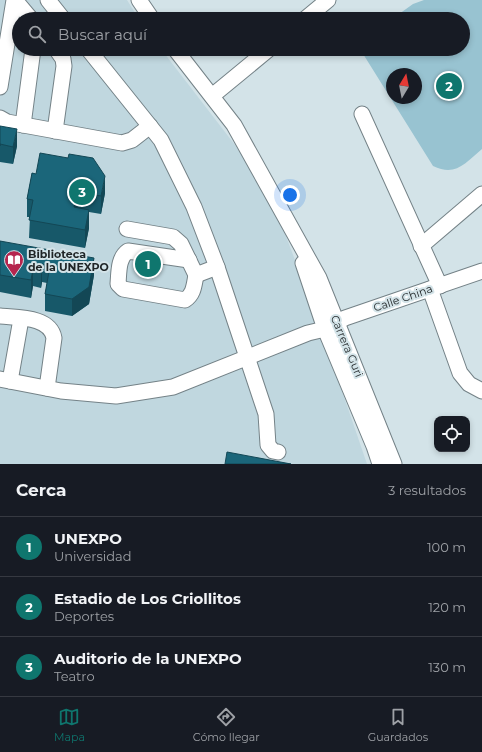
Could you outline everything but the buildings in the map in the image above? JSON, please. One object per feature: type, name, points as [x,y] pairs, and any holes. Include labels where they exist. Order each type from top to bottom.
[{"type":"street","points":[[15,0],[25,12]]},
{"type":"street","points":[[13,12],[15,0]]},
{"type":"street","points":[[48,0],[58,12]]},
{"type":"street","points":[[139,0],[147,12]]},
{"type":"street","points":[[313,12],[328,0]]},
{"type":"street","points":[[0,87],[12,17]]},
{"type":"street","points":[[23,125],[32,56]]},
{"type":"street","points":[[55,131],[64,66],[60,56]]},
{"type":"street","points":[[94,56],[161,140],[194,207],[217,267],[266,414],[268,445],[273,451],[278,452]]},
{"type":"street","name":"Carrera Guri","points":[[181,56],[234,125],[319,278],[331,326],[380,464]]},
{"type":"street","points":[[212,96],[261,56]]},
{"type":"street","points":[[362,114],[422,246],[460,373],[469,384],[482,391]]},
{"type":"street","points":[[0,118],[4,121],[23,125],[125,142],[132,140],[150,126]]},
{"type":"street","points":[[422,246],[482,194]]},
{"type":"street","points":[[127,229],[173,237],[181,244],[189,260],[196,275],[193,291],[185,300],[123,288],[118,284],[120,262],[124,254],[128,251],[189,260]]},
{"type":"street","points":[[196,275],[217,267]]},
{"type":"street","name":"Calle China","points":[[5,380],[47,388],[116,396],[173,387],[308,333],[331,326],[345,318],[482,272]]},
{"type":"street","points":[[0,316],[42,322],[49,327],[53,334],[47,388]]},
{"type":"street","points":[[5,380],[21,319]]},
{"type":"street","name":"Carrera Guri","points":[[331,326],[394,464]]},
{"type":"shaded area","points":[[0,0],[127,0],[135,12],[12,12],[12,56],[166,56],[235,145],[276,210],[317,318],[367,464],[0,464]]},
{"type":"shaded area","points":[[424,0],[482,0],[482,149],[460,167],[448,170],[441,169],[433,166],[394,104],[422,104],[422,68],[386,68],[386,91],[364,56],[470,56],[470,12],[402,12],[413,4]]},
{"type":"place","name":"Estadio de Los Criollitos","points":[[449,86]]},
{"type":"place","name":"Auditorio de la UNEXPO","points":[[82,192]]},
{"type":"place","name":"UNEXPO","points":[[148,264]]},
{"type":"place","name":"Biblioteca de la UNEXPO","points":[[14,277]]}]
